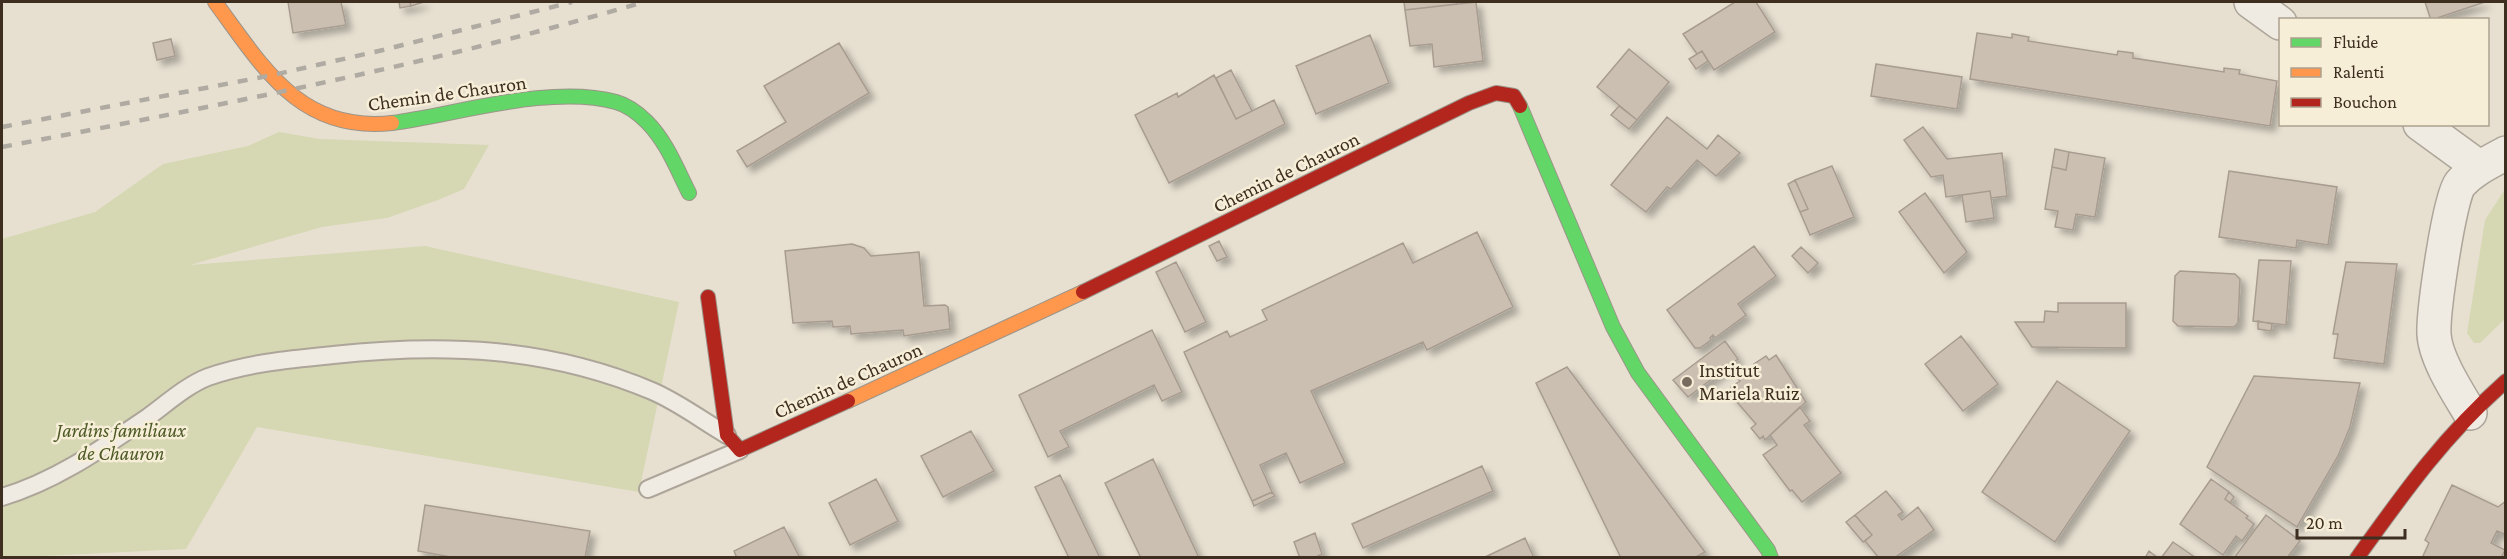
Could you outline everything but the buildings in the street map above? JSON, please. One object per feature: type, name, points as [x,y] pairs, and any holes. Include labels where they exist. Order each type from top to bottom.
[{"type":"street","name":"Chemin de Chauron","points":[[215,2],[273,75],[305,105],[342,123],[377,125],[555,98],[591,97],[619,102],[646,122],[669,154],[688,193]]},
{"type":"street","points":[[2251,2],[2279,22]]},
{"type":"street","name":"Chemin de Chauron","points":[[740,450],[965,349],[1469,103],[1496,93],[1514,96],[1528,120],[1614,327],[1638,373],[1768,549],[1771,558]]},
{"type":"street","points":[[2424,126],[2492,160],[2459,185],[2449,213],[2434,335],[2449,378],[2470,413]]},
{"type":"street","points":[[708,297],[727,435],[740,450]]},
{"type":"street","points":[[2357,558],[2421,468],[2470,413],[2505,381]]},
{"type":"lane","points":[[2,497],[29,489],[90,458],[207,377],[282,360],[385,349],[467,349],[522,353],[591,370],[654,392],[727,435]]},
{"type":"lane","points":[[648,489],[740,450]]},
{"type":"green space","name":"Jardins familiaux de Chauron","points":[[279,132],[320,139],[489,145],[464,189],[438,200],[387,218],[322,227],[190,265],[425,246],[679,302],[639,492],[257,427],[186,549],[2,558],[2,239],[95,212],[163,164],[248,146]]},
{"type":"green space","points":[[2505,189],[2505,319],[2480,343],[2474,343],[2467,333],[2485,220]]},
{"type":"railway","points":[[2,127],[273,75],[383,50],[572,2]]},
{"type":"railway","points":[[2,147],[163,116],[405,64],[644,2]]},
{"type":"traffic: fast","points":[[392,123],[534,98],[591,97],[616,102],[637,113],[654,130],[671,156],[689,193]]},
{"type":"traffic: fast","points":[[1520,106],[1613,327],[1638,373],[1768,550],[1771,558]]},
{"type":"traffic: slow","points":[[215,2],[268,71],[287,91],[308,106],[332,117],[360,123],[392,123]]},
{"type":"traffic: slow","points":[[848,401],[1083,292]]},
{"type":"traffic: jam","points":[[1083,292],[1469,103],[1496,93],[1514,96],[1520,106]]},
{"type":"traffic: jam","points":[[708,297],[727,435],[740,450],[848,401]]},
{"type":"traffic: jam","points":[[2357,558],[2444,444],[2463,422],[2506,381]]},
{"type":"place","name":"Institut Mariela Ruiz","points":[[1687,382]]}]
